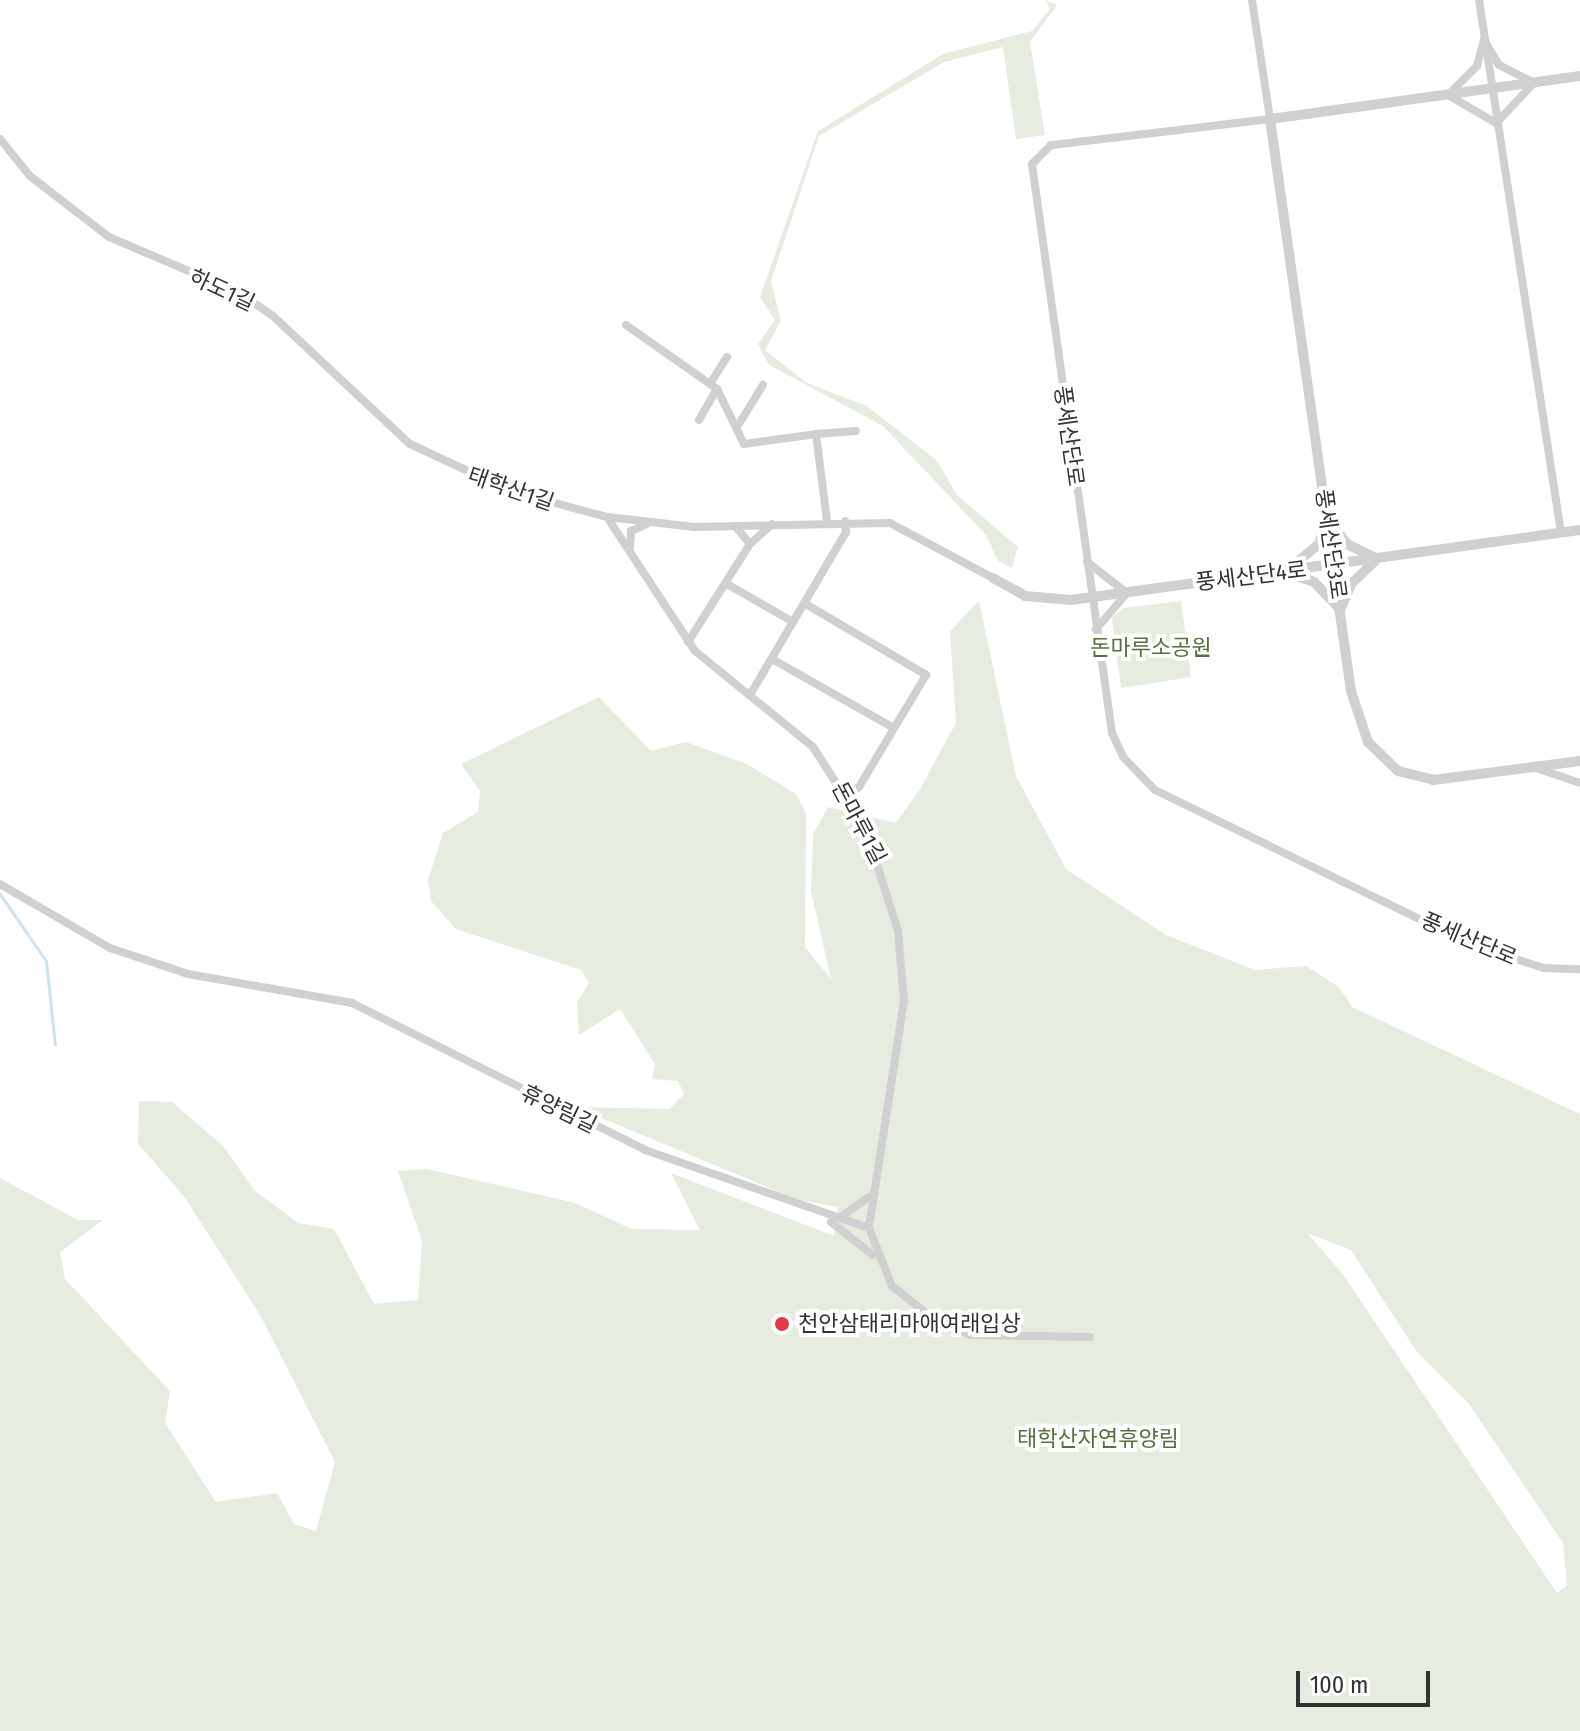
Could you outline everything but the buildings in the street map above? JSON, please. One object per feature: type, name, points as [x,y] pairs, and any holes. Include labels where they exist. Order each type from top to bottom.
[{"type":"street","points":[[1252,0],[1270,119]]},
{"type":"street","points":[[1479,0],[1561,533]]},
{"type":"street","points":[[1484,40],[1499,65],[1534,83],[1496,123]]},
{"type":"street","points":[[1484,40],[1477,66],[1448,95],[1496,123]]},
{"type":"street","name":"풍세산단로","points":[[1580,76],[1270,119],[1051,145],[1036,154],[1032,177],[1112,733],[1123,757],[1155,790],[1475,946],[1544,968],[1580,969]]},
{"type":"street","name":"풍세산단3로","points":[[1270,119],[1359,723],[1381,758],[1433,780],[1580,761]]},
{"type":"street","name":"하도1길","points":[[0,139],[30,176],[109,237],[240,293],[273,316],[389,431],[433,456]]},
{"type":"street","points":[[626,325],[713,386],[739,424],[744,444],[856,431]]},
{"type":"street","points":[[699,420],[727,357]]},
{"type":"street","points":[[739,424],[763,385]]},
{"type":"street","points":[[816,434],[827,521]]},
{"type":"street","name":"태학산1길","points":[[433,456],[511,491],[607,517]]},
{"type":"street","points":[[607,517],[649,523],[735,526],[845,521],[908,528],[993,578]]},
{"type":"street","name":"돈마루1길","points":[[607,517],[688,642],[813,747],[847,795],[884,872],[903,981],[871,1193],[869,1228]]},
{"type":"street","points":[[1285,572],[1314,582],[1340,610],[1359,573],[1379,559],[1347,544],[1327,517]]},
{"type":"street","points":[[1285,572],[1319,544],[1327,517]]},
{"type":"street","points":[[750,695],[846,532],[845,521]]},
{"type":"street","points":[[631,552],[631,531],[649,523]]},
{"type":"street","points":[[688,642],[750,544],[772,524]]},
{"type":"street","points":[[735,526],[750,544]]},
{"type":"street","name":"풍세산단4로","points":[[993,578],[1038,599],[1091,597],[1580,530]]},
{"type":"street","points":[[1086,562],[1127,593],[1096,630]]},
{"type":"street","points":[[727,584],[793,622]]},
{"type":"street","points":[[804,603],[926,675],[859,787],[847,795]]},
{"type":"street","points":[[772,659],[894,728]]},
{"type":"street","points":[[1535,768],[1580,783]]},
{"type":"street","name":"휴양림길","points":[[0,884],[110,948],[159,967],[352,1003],[645,1150],[816,1213],[869,1228]]},
{"type":"street","points":[[831,1218],[849,1217],[871,1193]]},
{"type":"street","points":[[816,1213],[875,1257],[920,1313],[970,1335],[1090,1337]]},
{"type":"street","points":[[869,1228],[875,1257]]},
{"type":"green space","points":[[1045,0],[1057,5],[1030,42],[1045,135],[1016,139],[1003,47],[944,62],[819,136],[771,281],[781,321],[765,350],[807,383],[867,406],[937,461],[957,495],[1018,547],[1012,568],[998,561],[986,535],[883,426],[769,365],[758,344],[775,320],[760,297],[818,131],[943,54],[1032,31],[1050,9]]},
{"type":"green space","name":"태학산자연휴양림","points":[[979,601],[1016,776],[1066,869],[1166,935],[1255,970],[1306,966],[1339,987],[1352,1007],[1580,1114],[1580,1731],[0,1731],[0,1178],[78,1220],[103,1220],[60,1252],[65,1279],[170,1391],[165,1423],[216,1502],[277,1493],[294,1524],[316,1531],[335,1462],[260,1315],[184,1196],[138,1144],[139,1101],[172,1102],[223,1146],[254,1190],[298,1223],[334,1229],[374,1304],[418,1300],[422,1241],[398,1171],[427,1169],[575,1203],[632,1229],[700,1230],[671,1173],[834,1236],[838,1207],[796,1199],[575,1107],[669,1109],[684,1094],[678,1081],[652,1079],[655,1064],[620,1009],[579,1035],[577,1002],[589,983],[581,970],[456,929],[431,901],[428,880],[443,833],[478,812],[480,791],[461,764],[599,697],[651,751],[686,742],[747,764],[796,794],[806,813],[805,947],[831,979],[811,891],[813,834],[828,807],[896,823],[920,789],[956,723],[950,631]],"holes":[[[1307,1233],[1351,1250],[1417,1352],[1469,1404],[1563,1543],[1567,1586],[1557,1593],[1342,1273]]]},
{"type":"green space","name":"돈마루소공원","points":[[1181,601],[1191,677],[1121,688],[1112,617],[1124,608]]},
{"type":"waterway","points":[[0,894],[46,961],[55,1045]]},
{"type":"place","name":"천안삼태리마애여래입상","points":[[782,1324]]}]
